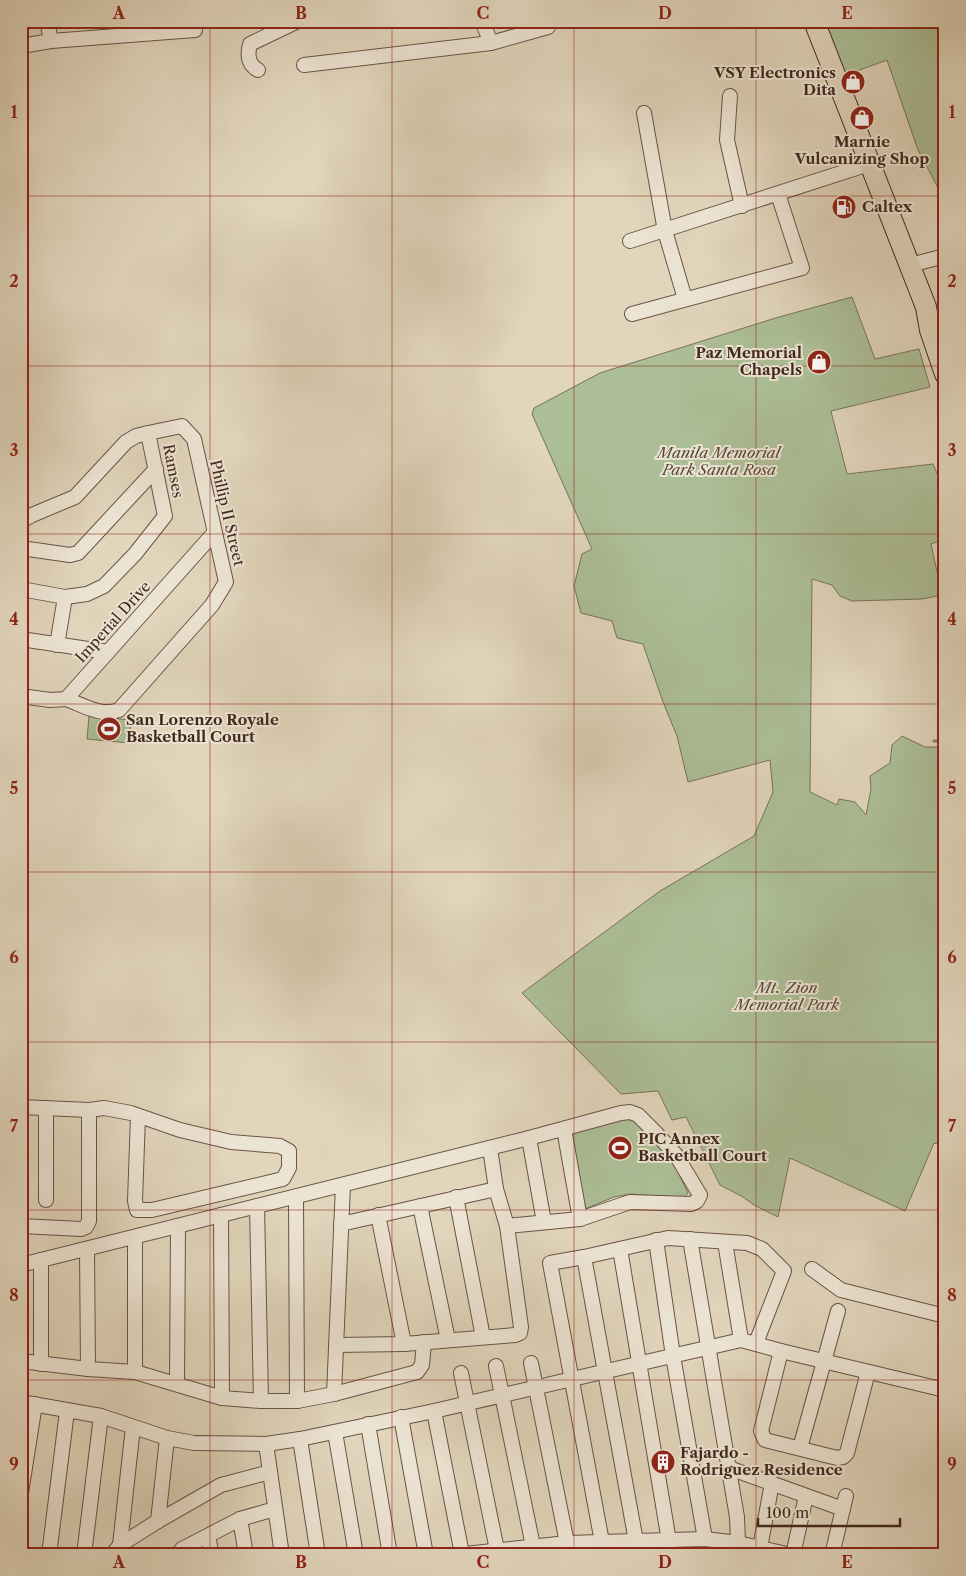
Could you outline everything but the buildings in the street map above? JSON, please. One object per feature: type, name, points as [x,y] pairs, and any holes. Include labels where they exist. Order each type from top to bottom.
[{"type":"highway","points":[[814,21],[926,307],[930,330],[945,374]]},
{"type":"highway","points":[[926,307],[941,326],[945,336]]},
{"type":"street","points":[[47,21],[51,41]]},
{"type":"street","points":[[21,46],[51,41],[195,30],[194,21]]},
{"type":"street","points":[[258,70],[252,67],[250,62],[248,50],[250,44],[298,21]]},
{"type":"street","points":[[482,21],[491,43]]},
{"type":"street","points":[[304,65],[491,43],[548,27],[547,21]]},
{"type":"street","points":[[730,96],[727,140],[742,206]]},
{"type":"street","points":[[644,113],[665,231],[685,299]]},
{"type":"street","points":[[630,241],[869,164]]},
{"type":"street","points":[[632,314],[802,268],[778,194]]},
{"type":"street","points":[[910,266],[945,256]]},
{"type":"street","name":"Phillip II Street","points":[[21,521],[74,497],[126,442],[136,436],[182,426],[194,439],[226,582],[212,605],[119,710],[111,713],[97,711],[66,698]]},
{"type":"street","name":"Ramses","points":[[65,597],[87,594],[104,586],[135,554],[165,516],[148,433]]},
{"type":"street","points":[[21,548],[70,555],[78,552],[156,469]]},
{"type":"street","name":"Imperial Drive","points":[[66,698],[214,533]]},
{"type":"street","points":[[21,590],[65,597],[57,645]]},
{"type":"street","points":[[21,639],[108,652]]},
{"type":"street","points":[[21,696],[50,700],[66,698]]},
{"type":"street","points":[[21,1107],[89,1110],[104,1108],[138,1116],[180,1130],[231,1142],[280,1146],[290,1151],[289,1168],[283,1179],[152,1210],[137,1210],[135,1201],[138,1116]]},
{"type":"street","points":[[46,1108],[46,1200]]},
{"type":"street","points":[[21,1226],[81,1229],[86,1227],[89,1221],[89,1110]]},
{"type":"street","points":[[21,1265],[630,1112],[638,1115],[676,1155],[700,1195],[697,1201],[691,1204],[630,1202],[580,1219],[507,1226]]},
{"type":"street","points":[[564,1129],[580,1219]]},
{"type":"street","points":[[529,1138],[544,1222]]},
{"type":"street","points":[[336,1345],[404,1344],[515,1335],[520,1333],[521,1327],[507,1226],[496,1189],[490,1148]]},
{"type":"street","points":[[334,1394],[343,1185]]},
{"type":"street","points":[[341,1224],[496,1189]]},
{"type":"street","points":[[296,1197],[297,1400]]},
{"type":"street","points":[[456,1197],[483,1337]]},
{"type":"street","points":[[257,1206],[262,1401]]},
{"type":"street","points":[[420,1206],[448,1340]]},
{"type":"street","points":[[378,1215],[404,1344]]},
{"type":"street","points":[[221,1216],[222,1398]]},
{"type":"street","points":[[177,1384],[178,1226]]},
{"type":"street","points":[[134,1237],[135,1372]]},
{"type":"street","points":[[602,1542],[550,1263],[668,1238],[747,1243],[762,1249],[784,1271],[756,1343]]},
{"type":"street","points":[[690,1239],[737,1517],[738,1543]]},
{"type":"street","points":[[656,1240],[673,1356],[705,1539]]},
{"type":"street","points":[[726,1242],[741,1340]]},
{"type":"street","points":[[87,1249],[88,1369]]},
{"type":"street","points":[[620,1249],[669,1541]]},
{"type":"street","points":[[584,1257],[636,1541]]},
{"type":"street","points":[[41,1260],[41,1364]]},
{"type":"street","points":[[812,1269],[841,1290],[945,1316]]},
{"type":"street","points":[[800,1448],[838,1311]]},
{"type":"street","points":[[21,1493],[28,1403],[101,1416],[166,1438],[194,1443],[266,1444],[300,1439],[434,1411],[741,1340],[945,1390]]},
{"type":"street","points":[[21,1361],[88,1369],[135,1372],[222,1398],[262,1401],[297,1400],[334,1394],[417,1372],[422,1365],[424,1342]]},
{"type":"street","points":[[780,1351],[760,1431],[765,1440],[837,1458],[843,1457],[847,1453],[868,1372]]},
{"type":"street","points":[[531,1363],[568,1543]]},
{"type":"street","points":[[496,1366],[533,1546]]},
{"type":"street","points":[[461,1373],[497,1550]]},
{"type":"street","points":[[49,1555],[67,1411]]},
{"type":"street","points":[[434,1411],[459,1554],[568,1543],[705,1539],[738,1543],[792,1555],[806,1496]]},
{"type":"street","points":[[84,1555],[101,1416]]},
{"type":"street","points":[[401,1417],[426,1555]]},
{"type":"street","points":[[368,1424],[390,1555]]},
{"type":"street","points":[[116,1550],[134,1427]]},
{"type":"street","points":[[335,1432],[356,1555]]},
{"type":"street","points":[[158,1521],[166,1438]]},
{"type":"street","points":[[300,1439],[318,1555]]},
{"type":"street","points":[[266,1444],[282,1555]]},
{"type":"street","points":[[728,1468],[806,1496],[844,1502],[832,1555]]},
{"type":"street","points":[[116,1550],[158,1521],[221,1485],[270,1472]]},
{"type":"street","points":[[760,1548],[772,1483]]},
{"type":"street","points":[[177,1555],[182,1549],[240,1519],[275,1509]]},
{"type":"street","points":[[240,1519],[246,1555]]},
{"type":"street","points":[[208,1536],[212,1555]]},
{"type":"green space","points":[[823,21],[945,21],[945,201],[918,150],[887,60],[843,76]]},
{"type":"green space","points":[[852,297],[875,359],[919,349],[930,387],[831,411],[847,474],[933,464],[945,492],[945,539],[931,544],[942,595],[922,599],[852,601],[840,596],[832,585],[812,579],[810,792],[837,805],[839,799],[855,802],[866,815],[871,789],[870,776],[890,763],[892,745],[902,736],[925,747],[945,747],[945,1146],[934,1143],[905,1211],[790,1158],[778,1217],[720,1185],[686,1117],[672,1120],[658,1091],[621,1094],[522,993],[660,891],[754,836],[773,792],[770,760],[688,782],[677,736],[643,644],[617,638],[612,621],[581,613],[574,586],[582,554],[592,549],[532,414],[534,408],[600,373],[779,317]]},
{"type":"green space","name":"San Lorenzo Royale Basketball Court","points":[[89,716],[131,720],[129,743],[87,739]]},
{"type":"green space","points":[[631,1117],[672,1159],[688,1193],[684,1198],[631,1194],[614,1197],[580,1211],[562,1130]]},
{"type":"waterway","points":[[934,741],[945,741]]},
{"type":"place","name":"VSY Electronics Dita","points":[[853,82]]},
{"type":"place","name":"Marnie Vulcanizing Shop","points":[[862,118]]},
{"type":"place","name":"Caltex","points":[[844,207]]},
{"type":"place","name":"Paz Memorial Chapels","points":[[819,362]]},
{"type":"place","name":"San Lorenzo Royale Basketball Court","points":[[109,729]]},
{"type":"place","name":"PIC Annex Basketball Court","points":[[620,1148]]},
{"type":"place","name":"Fajardo - Rodriguez Residence","points":[[663,1462]]},
{"type":"park label","name":"Manila Memorial Park Santa Rosa","points":[[719,462]]},
{"type":"park label","name":"Mt. Zion Memorial Park","points":[[787,996]]}]
